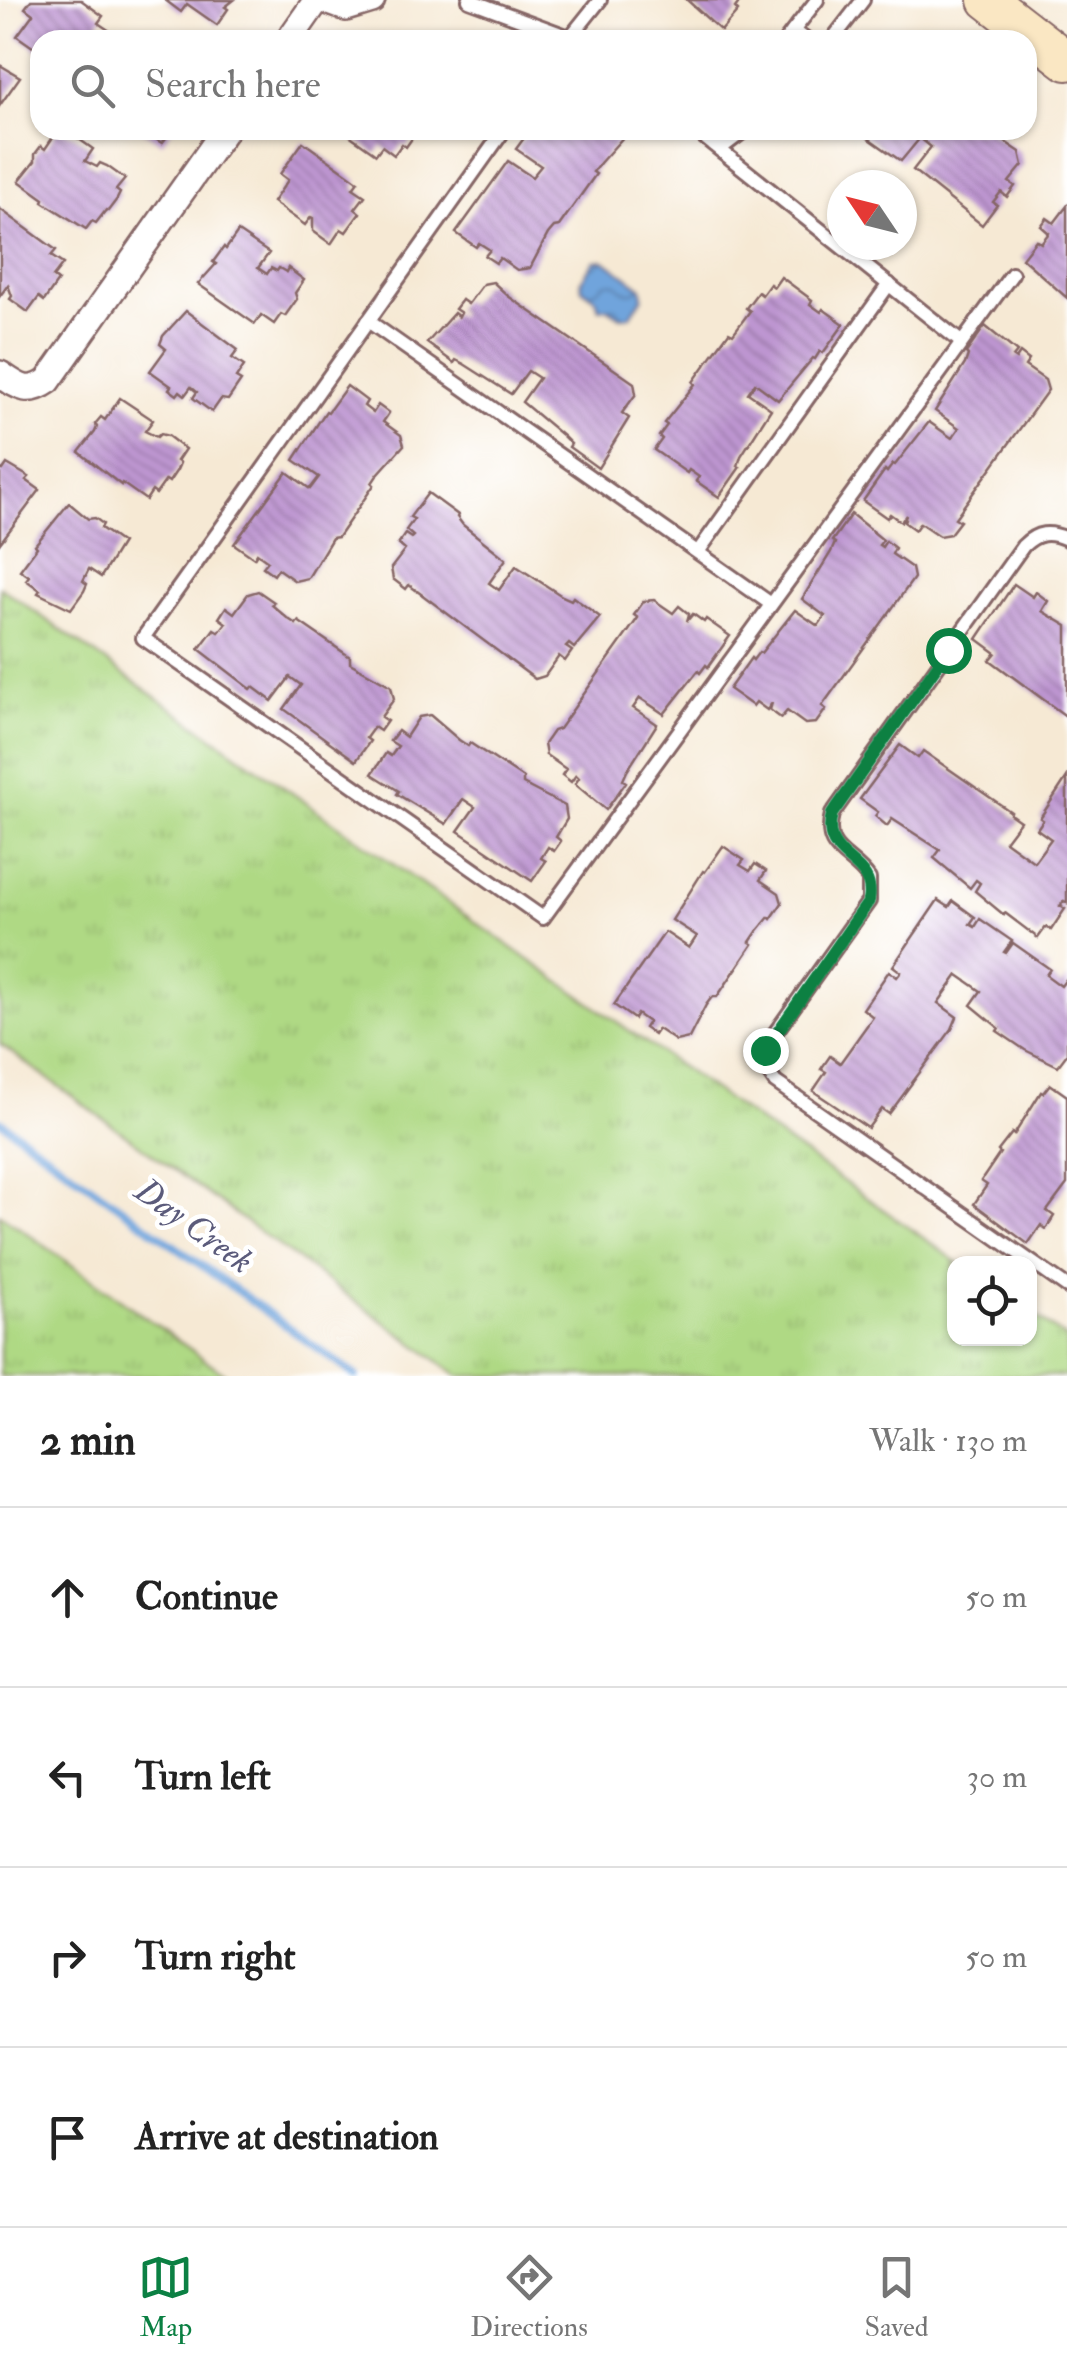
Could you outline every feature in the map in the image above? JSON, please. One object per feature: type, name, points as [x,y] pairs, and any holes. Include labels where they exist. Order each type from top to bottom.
[{"type":"main road","points":[[988,0],[1026,30]]},
{"type":"main road","points":[[1037,38],[1067,62]]},
{"type":"street","points":[[297,30],[320,0],[346,8],[372,0]]},
{"type":"street","points":[[0,374],[22,390],[36,390],[48,382],[218,140]]},
{"type":"lane","points":[[470,0],[548,30]]},
{"type":"lane","points":[[578,30],[600,0]]},
{"type":"lane","points":[[793,30],[817,0]]},
{"type":"lane","points":[[840,30],[863,0]]},
{"type":"lane","points":[[497,140],[143,638],[543,918],[1012,274]]},
{"type":"lane","points":[[709,140],[961,342]]},
{"type":"lane","points":[[720,149],[725,140]]},
{"type":"lane","points":[[720,149],[732,140]]},
{"type":"lane","points":[[698,552],[889,284]]},
{"type":"lane","points":[[368,320],[771,604]]},
{"type":"lane","points":[[1067,539],[1044,533],[1023,546],[832,814],[828,828],[832,842],[869,879],[869,901],[770,1040],[762,1062],[774,1082],[1067,1288]]},
{"type":"green space","points":[[0,587],[949,1256],[947,1346],[1037,1346],[1037,1318],[1067,1339],[1067,1376],[459,1376],[0,1044]]},
{"type":"green space","points":[[0,1214],[228,1376],[0,1376]]},
{"type":"water","points":[[604,260],[642,288],[643,297],[630,316],[621,317],[607,308],[599,308],[596,299],[582,289],[581,281],[594,261]]},
{"type":"building","points":[[31,0],[81,0],[103,16],[98,23],[108,30],[30,30],[30,45],[17,36],[33,14],[25,8]]},
{"type":"building","points":[[165,0],[234,0],[225,7],[228,9],[217,25],[187,4],[181,12]]},
{"type":"building","points":[[687,0],[741,0],[735,8],[738,11],[720,30]]},
{"type":"building","points":[[0,65],[20,77],[0,105]]},
{"type":"building","points":[[51,140],[80,140],[93,149],[85,161],[97,167],[100,163],[107,166],[125,179],[108,211],[86,229],[43,202],[19,181],[41,146],[45,149]]},
{"type":"building","points":[[356,140],[411,140],[394,155],[382,146],[376,154]]},
{"type":"building","points":[[523,140],[621,140],[593,172],[596,174],[559,226],[548,234],[530,268],[517,270],[500,258],[496,263],[485,256],[490,250],[479,243],[476,247],[456,233],[508,161],[532,177],[541,166],[516,149]]},
{"type":"building","points":[[871,140],[918,140],[901,161]]},
{"type":"building","points":[[922,140],[1002,140],[1020,152],[1023,165],[1009,182],[1015,186],[1007,197],[1001,192],[993,202],[997,205],[982,225],[913,170],[931,147]]},
{"type":"building","points":[[303,142],[358,181],[353,188],[365,196],[355,209],[360,213],[331,244],[313,231],[313,218],[305,225],[273,202],[288,180],[280,174]]},
{"type":"building","points":[[1067,206],[1067,298],[1022,258],[1036,240],[1041,243],[1049,233],[1041,226],[1047,218],[1054,223]]},
{"type":"building","points":[[0,209],[56,250],[51,256],[63,264],[53,277],[58,281],[44,301],[39,297],[28,312],[10,299],[8,285],[0,296]]},
{"type":"building","points":[[238,232],[269,253],[258,268],[267,274],[271,268],[286,272],[288,268],[304,280],[295,293],[297,299],[274,324],[261,315],[255,324],[198,284]]},
{"type":"building","points":[[781,277],[812,300],[810,304],[844,324],[823,353],[820,351],[813,358],[778,400],[755,383],[748,393],[771,409],[719,497],[696,481],[699,477],[654,450],[662,439],[659,436],[667,425],[664,423],[729,332],[733,334],[750,311],[746,308],[758,292],[762,295]]},
{"type":"building","points":[[493,282],[634,383],[636,394],[622,413],[629,418],[598,468],[569,447],[571,444],[564,437],[522,402],[539,378],[528,371],[511,394],[464,364],[456,360],[454,363],[427,343],[454,313],[459,317],[461,313],[455,309],[462,300],[468,304],[483,284]]},
{"type":"building","points":[[186,311],[238,350],[232,358],[244,366],[236,378],[241,381],[228,400],[221,399],[212,412],[193,398],[197,392],[191,387],[185,395],[180,391],[177,395],[150,371],[166,349],[160,344],[163,336]]},
{"type":"building","points":[[985,326],[1017,352],[1013,357],[1016,359],[1020,353],[1029,360],[1025,366],[1045,380],[1048,390],[955,518],[960,521],[950,534],[939,536],[920,523],[915,530],[904,522],[906,515],[901,522],[890,514],[887,518],[863,501],[929,422],[952,438],[959,428],[935,411]]},
{"type":"building","points":[[347,386],[367,401],[364,406],[373,413],[378,405],[389,413],[383,422],[401,435],[404,445],[378,474],[308,578],[295,581],[278,569],[274,575],[263,567],[268,561],[257,553],[254,558],[234,544],[287,472],[310,489],[319,477],[294,460]]},
{"type":"building","points":[[120,398],[153,420],[145,431],[157,437],[168,436],[185,449],[169,482],[166,480],[146,500],[79,452],[95,432],[95,424],[101,417],[105,420]]},
{"type":"building","points":[[7,464],[29,477],[26,480],[40,490],[0,543],[0,469]]},
{"type":"building","points":[[428,493],[506,559],[489,583],[499,590],[516,566],[562,596],[571,600],[573,597],[600,617],[574,648],[569,644],[566,647],[572,651],[565,661],[559,656],[545,676],[535,679],[409,585],[406,589],[393,579],[391,568],[405,550],[398,544],[405,534],[413,536],[406,530],[414,519],[410,517]]},
{"type":"building","points":[[69,503],[88,519],[95,518],[103,524],[101,528],[122,543],[101,577],[89,569],[83,581],[87,584],[84,591],[71,609],[38,593],[40,590],[20,570]]},
{"type":"building","points":[[851,514],[883,540],[879,545],[882,547],[886,541],[895,548],[892,554],[912,568],[914,578],[822,706],[826,709],[816,723],[805,724],[787,711],[781,718],[770,710],[772,703],[767,710],[756,702],[753,706],[729,689],[795,610],[818,626],[825,616],[802,599]]},
{"type":"building","points":[[1014,584],[1033,597],[1036,592],[1048,601],[1042,611],[1067,626],[1067,717],[990,660],[996,653],[977,639]]},
{"type":"building","points":[[258,591],[287,618],[296,624],[298,621],[350,657],[350,663],[391,686],[394,699],[381,717],[387,721],[380,731],[374,727],[366,738],[370,741],[356,761],[284,709],[301,685],[290,677],[272,701],[199,649],[214,629],[219,632],[226,623],[219,618],[226,607],[234,613],[248,594]]},
{"type":"building","points":[[654,600],[673,613],[679,606],[689,614],[687,621],[693,614],[730,636],[708,667],[698,671],[664,714],[640,698],[633,708],[657,724],[606,810],[575,784],[579,778],[576,775],[571,782],[562,775],[566,769],[546,755],[544,744],[559,729],[638,618],[634,615],[644,601]]},
{"type":"building","points":[[430,715],[459,740],[468,746],[470,743],[523,778],[523,784],[565,806],[567,819],[556,837],[561,841],[554,851],[548,847],[541,858],[546,861],[532,881],[458,831],[475,807],[463,799],[446,824],[372,774],[386,753],[391,756],[398,746],[390,741],[398,731],[406,737],[419,717]]},
{"type":"building","points":[[900,745],[918,758],[923,751],[1011,812],[1020,821],[1005,841],[1034,862],[1051,839],[1037,829],[1043,820],[1040,818],[1067,777],[1067,903],[1064,901],[1060,906],[1065,909],[1051,930],[1046,927],[1038,938],[1004,915],[975,891],[980,883],[976,880],[970,888],[934,858],[940,850],[892,819],[887,826],[875,816],[878,812],[860,799]]},
{"type":"building","points":[[723,846],[744,860],[740,865],[750,871],[755,864],[766,871],[760,880],[779,893],[782,903],[756,933],[750,942],[753,944],[717,997],[706,1005],[689,1038],[676,1041],[658,1029],[654,1035],[644,1028],[648,1022],[637,1014],[634,1019],[614,1005],[665,932],[689,948],[697,936],[672,920]]},
{"type":"building","points":[[938,900],[949,907],[953,901],[975,917],[970,924],[975,927],[980,919],[1012,941],[1004,952],[1013,943],[1050,969],[1046,975],[1061,986],[1067,978],[1067,1054],[1058,1066],[997,1031],[999,1028],[971,1005],[981,991],[958,975],[938,1003],[957,1017],[952,1029],[889,1114],[882,1109],[868,1128],[813,1091],[826,1072],[821,1069],[830,1056],[840,1063],[873,1017],[863,1009],[889,971],[897,977],[901,972],[893,966]]},
{"type":"building","points":[[1050,1084],[1067,1096],[1067,1184],[1047,1211],[1054,1216],[1046,1229],[1041,1225],[1028,1244],[974,1204],[987,1185],[981,1181],[998,1151]]},
{"type":"waterway","name":"Day Creek","points":[[0,1121],[356,1376]]},
{"type":"route","points":[[765,1050],[869,901],[869,879],[832,842],[828,828],[832,814],[948,650]]}]
